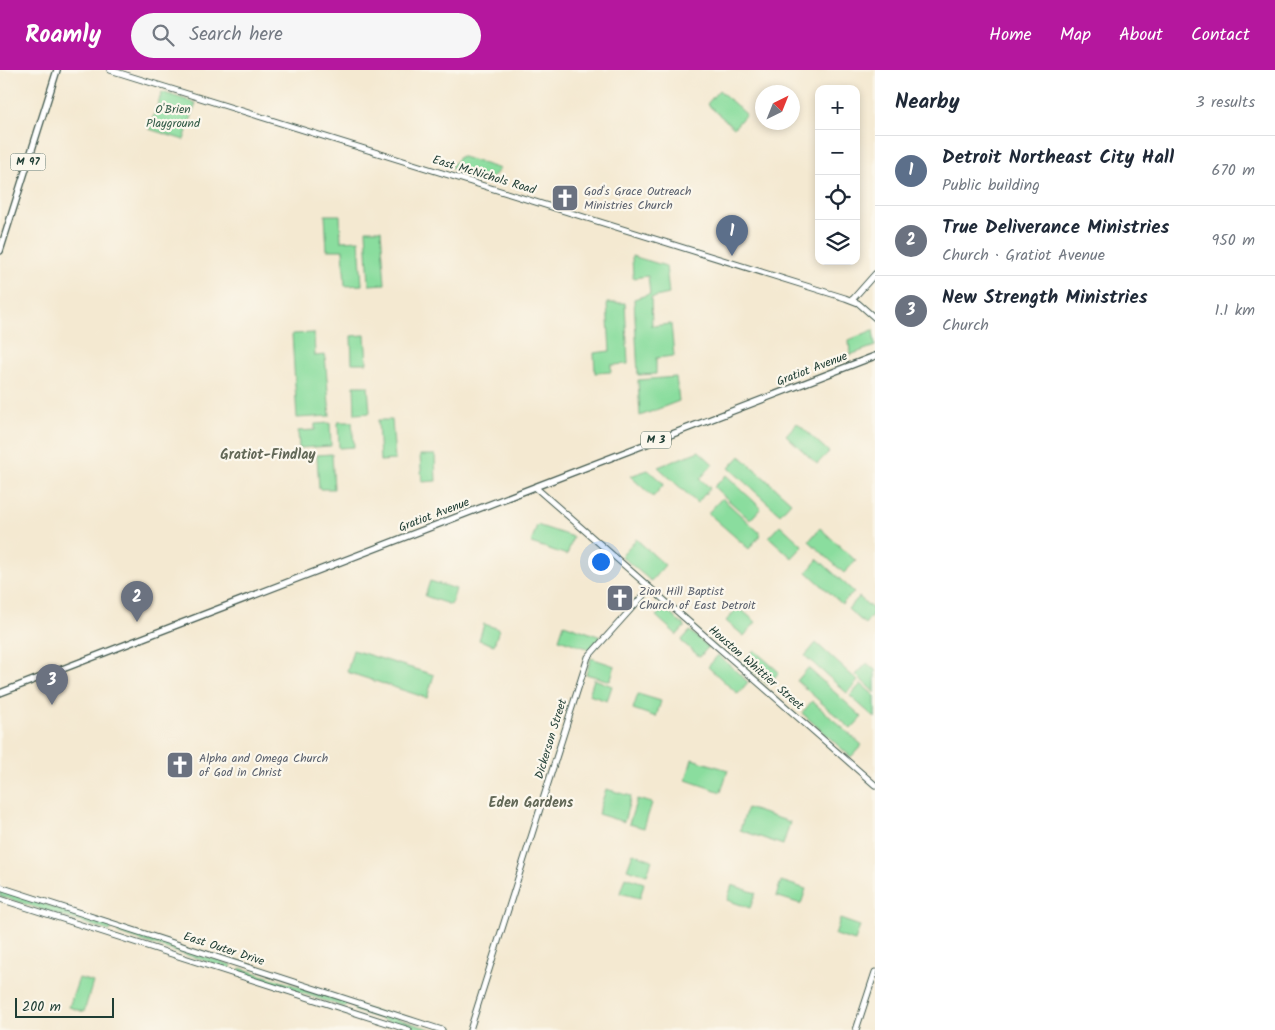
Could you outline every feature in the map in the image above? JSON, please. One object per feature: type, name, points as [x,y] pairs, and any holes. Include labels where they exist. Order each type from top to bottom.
[{"type":"main road","name":"M 97","points":[[0,251],[57,70]]},
{"type":"main road","name":"Gratiot Avenue","points":[[0,693],[875,356]]},
{"type":"street","name":"East McNichols Road","points":[[110,70],[852,300],[875,318]]},
{"type":"street","points":[[852,300],[875,274]]},
{"type":"street","name":"Houston Whittier Street","points":[[534,487],[875,785]]},
{"type":"street","name":"Dickerson Street","points":[[470,1030],[588,657],[650,588]]},
{"type":"street","name":"East Outer Drive","points":[[0,887],[442,1030]]},
{"type":"street","name":"East Outer Drive","points":[[0,899],[409,1030]]},
{"type":"street","points":[[856,1030],[875,972]]},
{"type":"green space","points":[[719,90],[746,114],[734,128],[707,104]]},
{"type":"green space","name":"O'Brien Playground","points":[[162,92],[196,103],[184,140],[149,129]]},
{"type":"green space","points":[[460,156],[500,169],[490,180],[450,168]]},
{"type":"green space","points":[[325,215],[340,215],[341,241],[359,240],[362,285],[345,286],[343,250],[327,250]]},
{"type":"green space","points":[[366,230],[381,230],[385,284],[369,285]]},
{"type":"green space","points":[[632,256],[666,266],[669,294],[651,298],[652,326],[671,324],[674,356],[656,358],[656,374],[638,375],[634,299],[650,294],[648,276],[633,278]]},
{"type":"green space","points":[[607,303],[625,303],[628,364],[611,365],[611,372],[595,373],[594,353],[610,351]]},
{"type":"green space","points":[[873,330],[875,346],[850,355],[849,340]]},
{"type":"green space","points":[[314,333],[315,356],[325,355],[330,416],[297,418],[292,334]]},
{"type":"green space","points":[[365,335],[367,363],[352,363],[351,336]]},
{"type":"green space","points":[[676,377],[679,401],[640,416],[638,380]]},
{"type":"green space","points":[[354,386],[368,386],[370,413],[355,414]]},
{"type":"green space","points":[[378,420],[392,420],[395,460],[380,461]]},
{"type":"green space","points":[[338,422],[352,422],[354,447],[339,448]]},
{"type":"green space","points":[[330,423],[331,446],[299,448],[298,431],[315,430],[315,424]]},
{"type":"green space","points":[[797,423],[829,452],[817,464],[786,435]]},
{"type":"green space","points":[[699,451],[713,464],[700,479],[710,488],[697,503],[658,467]]},
{"type":"green space","points":[[332,454],[334,489],[319,489],[317,455]]},
{"type":"green space","points":[[420,455],[435,455],[436,481],[422,482]]},
{"type":"green space","points":[[740,456],[791,502],[780,514],[729,468]]},
{"type":"green space","points":[[648,470],[664,484],[653,497],[630,476]]},
{"type":"green space","points":[[726,475],[761,508],[750,520],[714,487]]},
{"type":"green space","points":[[722,498],[761,534],[749,549],[708,513]]},
{"type":"green space","points":[[537,525],[573,537],[567,555],[531,543]]},
{"type":"green space","points":[[780,525],[803,546],[792,558],[769,537]]},
{"type":"green space","points":[[820,528],[856,561],[844,573],[809,541]]},
{"type":"green space","points":[[636,539],[665,565],[651,581],[621,556]]},
{"type":"green space","points":[[818,559],[854,592],[842,604],[807,572]]},
{"type":"green space","points":[[430,581],[456,589],[451,605],[425,596]]},
{"type":"green space","points":[[859,597],[875,611],[865,624],[848,609]]},
{"type":"green space","points":[[738,607],[756,622],[744,636],[726,621]]},
{"type":"green space","points":[[663,608],[685,626],[677,635],[656,616]]},
{"type":"green space","points":[[484,624],[499,629],[494,645],[479,640]]},
{"type":"green space","points":[[564,624],[601,637],[589,649],[559,639]]},
{"type":"green space","points":[[690,631],[708,647],[700,657],[681,641]]},
{"type":"green space","points":[[816,643],[858,681],[847,693],[805,656]]},
{"type":"green space","points":[[353,650],[434,675],[427,698],[347,672]]},
{"type":"green space","points":[[754,650],[779,672],[768,685],[743,662]]},
{"type":"green space","points":[[718,655],[748,682],[738,694],[708,667]]},
{"type":"green space","points":[[591,658],[615,666],[610,681],[586,674]]},
{"type":"green space","points":[[867,663],[875,670],[875,693],[856,675]]},
{"type":"green space","points":[[808,668],[862,717],[851,729],[797,681]]},
{"type":"green space","points":[[594,679],[612,686],[607,701],[589,695]]},
{"type":"green space","points":[[861,684],[875,696],[875,718],[850,696]]},
{"type":"green space","points":[[638,694],[661,701],[656,717],[633,709]]},
{"type":"green space","points":[[812,701],[862,745],[851,757],[802,713]]},
{"type":"green space","points":[[692,759],[728,770],[721,792],[686,780]]},
{"type":"green space","points":[[606,789],[631,796],[624,822],[598,814]]},
{"type":"green space","points":[[637,799],[652,803],[644,828],[629,824]]},
{"type":"green space","points":[[747,808],[790,822],[783,845],[740,830]]},
{"type":"green space","points":[[633,853],[652,860],[647,875],[627,869]]},
{"type":"green space","points":[[625,877],[644,883],[640,898],[620,893]]},
{"type":"green space","points":[[781,881],[806,889],[801,904],[776,896]]},
{"type":"green space","points":[[732,885],[756,893],[750,908],[727,900]]},
{"type":"green space","points":[[1,890],[112,927],[109,931],[0,896]]},
{"type":"green space","points":[[840,919],[860,926],[855,941],[835,935]]},
{"type":"green space","points":[[119,929],[232,965],[230,969],[120,934],[118,933]]},
{"type":"green space","points":[[240,968],[347,1003],[344,1007],[240,973]]},
{"type":"green space","points":[[79,978],[93,982],[84,1012],[69,1007]]},
{"type":"green space","points":[[356,1005],[433,1030],[415,1030],[355,1011],[353,1009]]},
{"type":"place","name":"God's Grace Outreach Ministries Church","points":[[565,198]]},
{"type":"place","name":"Detroit Northeast City Hall","points":[[732,256]]},
{"type":"place","name":"Zion Hill Baptist Church of East Detroit","points":[[620,598]]},
{"type":"place","name":"True Deliverance Ministries","points":[[137,622]]},
{"type":"place","name":"New Strength Ministries","points":[[52,705]]},
{"type":"place","name":"Alpha and Omega Church of God in Christ","points":[[180,765]]},
{"type":"district","name":"Gratiot-Findlay","points":[[268,455]]},
{"type":"district","name":"Eden Gardens","points":[[531,803]]}]
